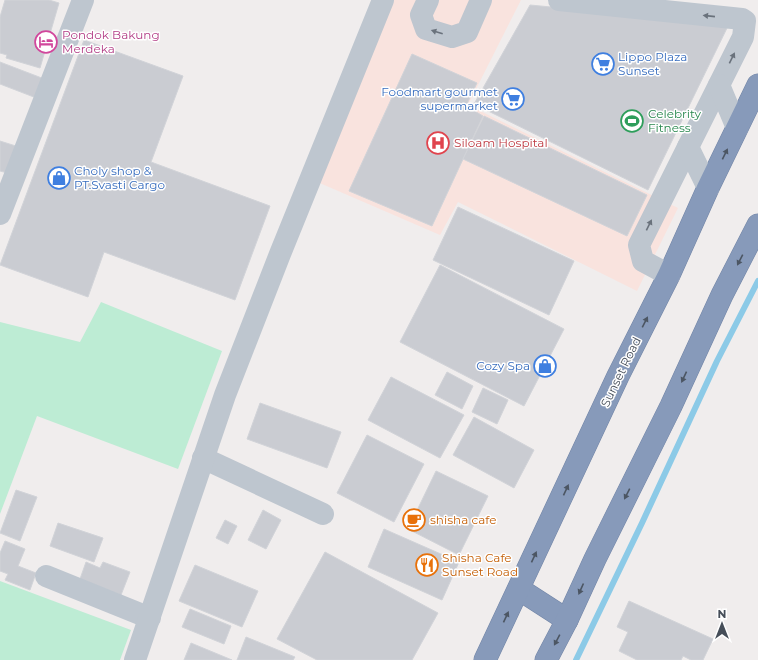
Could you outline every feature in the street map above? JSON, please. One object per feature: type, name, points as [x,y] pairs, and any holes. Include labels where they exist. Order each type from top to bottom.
[{"type":"highway","name":"Sunset Road","points":[[486,660],[618,376],[669,275],[708,188],[758,85]]},
{"type":"highway","points":[[546,660],[671,406],[722,295],[758,226]]},
{"type":"highway","points":[[519,589],[567,620]]},
{"type":"street","points":[[0,214],[83,0]]},
{"type":"street","points":[[135,660],[225,395],[280,254],[383,0]]},
{"type":"street","points":[[428,0],[421,15],[426,29],[452,37],[467,32],[481,0]]},
{"type":"street","points":[[559,0],[742,19],[745,21],[743,37],[639,245],[643,261],[669,275]]},
{"type":"street","points":[[719,85],[737,128]]},
{"type":"street","points":[[688,147],[708,188]]},
{"type":"street","points":[[203,458],[323,514]]},
{"type":"street","points":[[46,576],[150,618]]},
{"type":"shaded area","name":"Siloam Hospital","points":[[392,0],[521,0],[468,105],[678,208],[637,291],[458,202],[440,235],[315,181]]},
{"type":"green space","points":[[101,302],[222,351],[178,469],[37,416],[0,514],[0,322],[80,342]]},
{"type":"green space","points":[[0,581],[131,630],[120,660],[0,660]]},
{"type":"building","points":[[5,0],[49,0],[59,3],[40,68],[6,58],[7,55],[0,53],[0,17]]},
{"type":"building","name":"Lippo Plaza Sunset","points":[[530,5],[729,24],[648,190],[474,104]]},
{"type":"building","points":[[84,40],[183,76],[151,162],[270,206],[235,300],[104,252],[88,297],[0,265]]},
{"type":"building","points":[[412,54],[477,83],[466,106],[483,116],[432,226],[349,191]]},
{"type":"building","points":[[0,62],[47,80],[39,99],[0,84]]},
{"type":"building","points":[[484,116],[647,195],[627,236],[463,159]]},
{"type":"building","points":[[0,141],[19,147],[11,174],[0,171]]},
{"type":"building","points":[[458,207],[574,261],[549,315],[433,260]]},
{"type":"building","points":[[440,265],[564,329],[524,406],[400,342]]},
{"type":"building","points":[[447,372],[473,386],[462,409],[435,395]]},
{"type":"building","points":[[391,377],[464,415],[440,458],[368,420]]},
{"type":"building","points":[[483,388],[508,400],[497,424],[472,412]]},
{"type":"building","points":[[260,403],[341,432],[327,468],[247,439]]},
{"type":"building","points":[[474,417],[534,450],[514,488],[453,455]]},
{"type":"building","points":[[367,435],[424,464],[394,522],[337,493]]},
{"type":"building","points":[[436,471],[488,496],[459,555],[408,529]]},
{"type":"building","points":[[16,490],[37,497],[20,541],[0,533]]},
{"type":"building","points":[[263,510],[281,520],[266,549],[248,540]]},
{"type":"building","points":[[225,520],[237,526],[228,544],[216,538]]},
{"type":"building","points":[[58,523],[103,538],[94,562],[50,546]]},
{"type":"building","points":[[384,529],[459,562],[442,600],[368,567]]},
{"type":"building","points":[[5,541],[25,549],[18,566],[36,573],[30,590],[5,580],[8,574],[0,571],[0,553]]},
{"type":"building","points":[[325,552],[438,613],[412,660],[317,660],[277,639]]},
{"type":"building","points":[[86,562],[100,568],[103,562],[130,572],[121,595],[80,579]]},
{"type":"building","points":[[195,565],[258,591],[242,627],[179,601]]},
{"type":"building","points":[[629,601],[713,639],[703,660],[691,660],[683,656],[681,660],[637,660],[619,651],[628,632],[617,627]]},
{"type":"building","points":[[190,609],[231,626],[224,644],[182,627]]},
{"type":"building","points":[[246,637],[295,657],[293,660],[237,660]]},
{"type":"building","points":[[191,643],[232,660],[184,660]]},
{"type":"waterway","points":[[576,660],[642,523],[717,361],[758,281]]},
{"type":"place","name":"Pondok Bakung Merdeka","points":[[46,42]]},
{"type":"place","name":"Lippo Plaza Sunset","points":[[603,64]]},
{"type":"place","name":"Foodmart gourmet supermarket","points":[[513,99]]},
{"type":"place","name":"Celebrity Fitness","points":[[632,121]]},
{"type":"place","name":"Siloam Hospital","points":[[438,143]]},
{"type":"place","name":"Choly shop & PT.Svasti Cargo","points":[[59,178]]},
{"type":"place","name":"Cozy Spa","points":[[545,366]]},
{"type":"place","name":"shisha cafe","points":[[414,520]]},
{"type":"place","name":"Shisha Cafe Sunset Road","points":[[427,565]]}]
